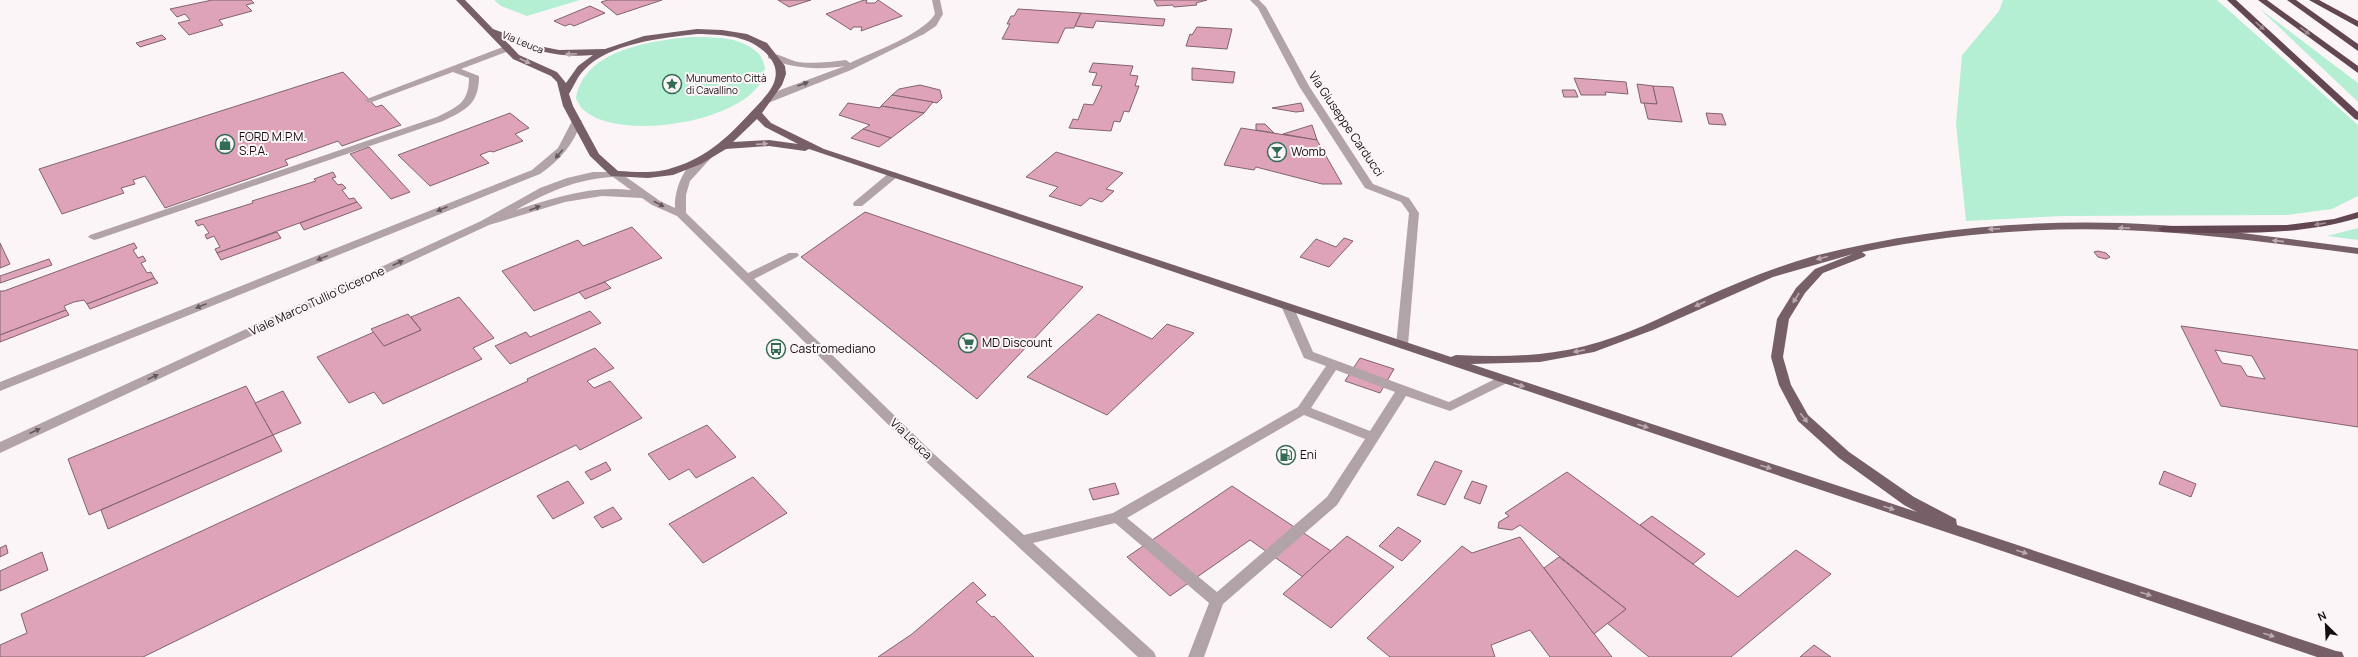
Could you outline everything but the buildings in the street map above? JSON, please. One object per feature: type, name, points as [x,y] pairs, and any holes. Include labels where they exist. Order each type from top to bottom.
[{"type":"highway","points":[[2232,0],[2358,117]]},
{"type":"highway","points":[[2262,0],[2358,70]]},
{"type":"highway","points":[[2291,0],[2358,48]]},
{"type":"highway","points":[[2313,0],[2358,24]]},
{"type":"highway","points":[[2163,229],[2268,228],[2320,224],[2358,215]]},
{"type":"main road","name":"Via Leuca","points":[[460,0],[516,57],[554,74],[561,81],[566,92],[568,106],[595,156],[615,174]]},
{"type":"main road","name":"Via Leuca","points":[[486,26],[527,46],[551,53],[584,53],[609,50]]},
{"type":"main road","points":[[566,92],[585,64],[609,50],[668,34],[695,31],[727,32],[761,43],[780,66],[782,72],[780,82],[768,100],[723,146],[708,157],[680,169],[659,174],[615,174]]},
{"type":"main road","points":[[756,112],[768,125],[820,150],[1288,308],[1443,358],[1503,380],[2336,657]]},
{"type":"main road","points":[[723,146],[769,143],[820,150]]},
{"type":"main road","points":[[1443,358],[1510,361],[1587,349],[1625,338],[1745,284],[1797,265],[1901,241],[1983,230],[2037,227],[2163,229],[2358,251]]},
{"type":"main road","points":[[1901,241],[1819,272],[1800,291],[1782,319],[1777,358],[1785,385],[1803,418],[1838,450],[1909,501],[1985,540]]},
{"type":"street","points":[[768,100],[783,92],[848,68],[933,24],[939,14],[936,0]]},
{"type":"street","name":"Via Giuseppe Carducci","points":[[1254,0],[1262,7],[1304,86],[1369,186],[1405,200],[1414,213],[1402,345]]},
{"type":"street","points":[[369,100],[508,48]]},
{"type":"street","points":[[772,56],[785,63],[800,66],[829,65],[865,59]]},
{"type":"street","points":[[94,237],[440,119],[466,106],[475,89],[474,76],[453,69]]},
{"type":"street","points":[[0,387],[536,172],[557,158],[570,141],[577,121]]},
{"type":"street","points":[[681,214],[680,199],[688,173],[708,157]]},
{"type":"street","points":[[485,223],[544,190],[571,180],[594,175],[615,174]]},
{"type":"street","name":"Via Leuca","points":[[615,174],[656,203],[681,214],[929,457],[1148,657]]},
{"type":"street","points":[[858,204],[893,175]]},
{"type":"street","name":"Viale Marco Tullio Cicerone","points":[[0,448],[485,223],[582,194],[610,192],[645,195]]},
{"type":"street","points":[[746,279],[793,255]]},
{"type":"street","points":[[1288,308],[1308,355],[1450,407],[1503,380]]},
{"type":"street","points":[[1021,541],[1117,517],[1303,410],[1334,364]]},
{"type":"street","points":[[1196,657],[1216,601],[1332,501],[1403,390]]},
{"type":"street","points":[[1303,410],[1373,437]]},
{"type":"street","points":[[1117,517],[1216,601]]},
{"type":"green space","points":[[494,0],[580,0],[527,16],[501,6]]},
{"type":"green space","points":[[2003,0],[2217,0],[2358,125],[2358,196],[2332,209],[2287,215],[2063,216],[1966,221],[1956,124],[1962,55],[1999,11]]},
{"type":"green space","points":[[2259,8],[2358,83],[2358,102]]},
{"type":"green space","points":[[690,37],[726,39],[752,48],[760,55],[764,64],[765,68],[761,82],[748,96],[729,108],[704,117],[678,123],[650,126],[624,125],[602,120],[584,110],[576,99],[581,82],[591,69],[605,59],[638,45],[656,41]]},
{"type":"green space","points":[[2358,228],[2358,240],[2327,236]]},
{"type":"place","name":"Munumento Città di Cavallino","points":[[672,84]]},
{"type":"place","name":"FORD M.P.M. S.P.A.","points":[[225,144]]},
{"type":"place","name":"Womb","points":[[1277,152]]},
{"type":"place","name":"MD Discount","points":[[968,343]]},
{"type":"place","name":"Castromediano","points":[[776,349]]},
{"type":"place","name":"Eni","points":[[1286,455]]}]
